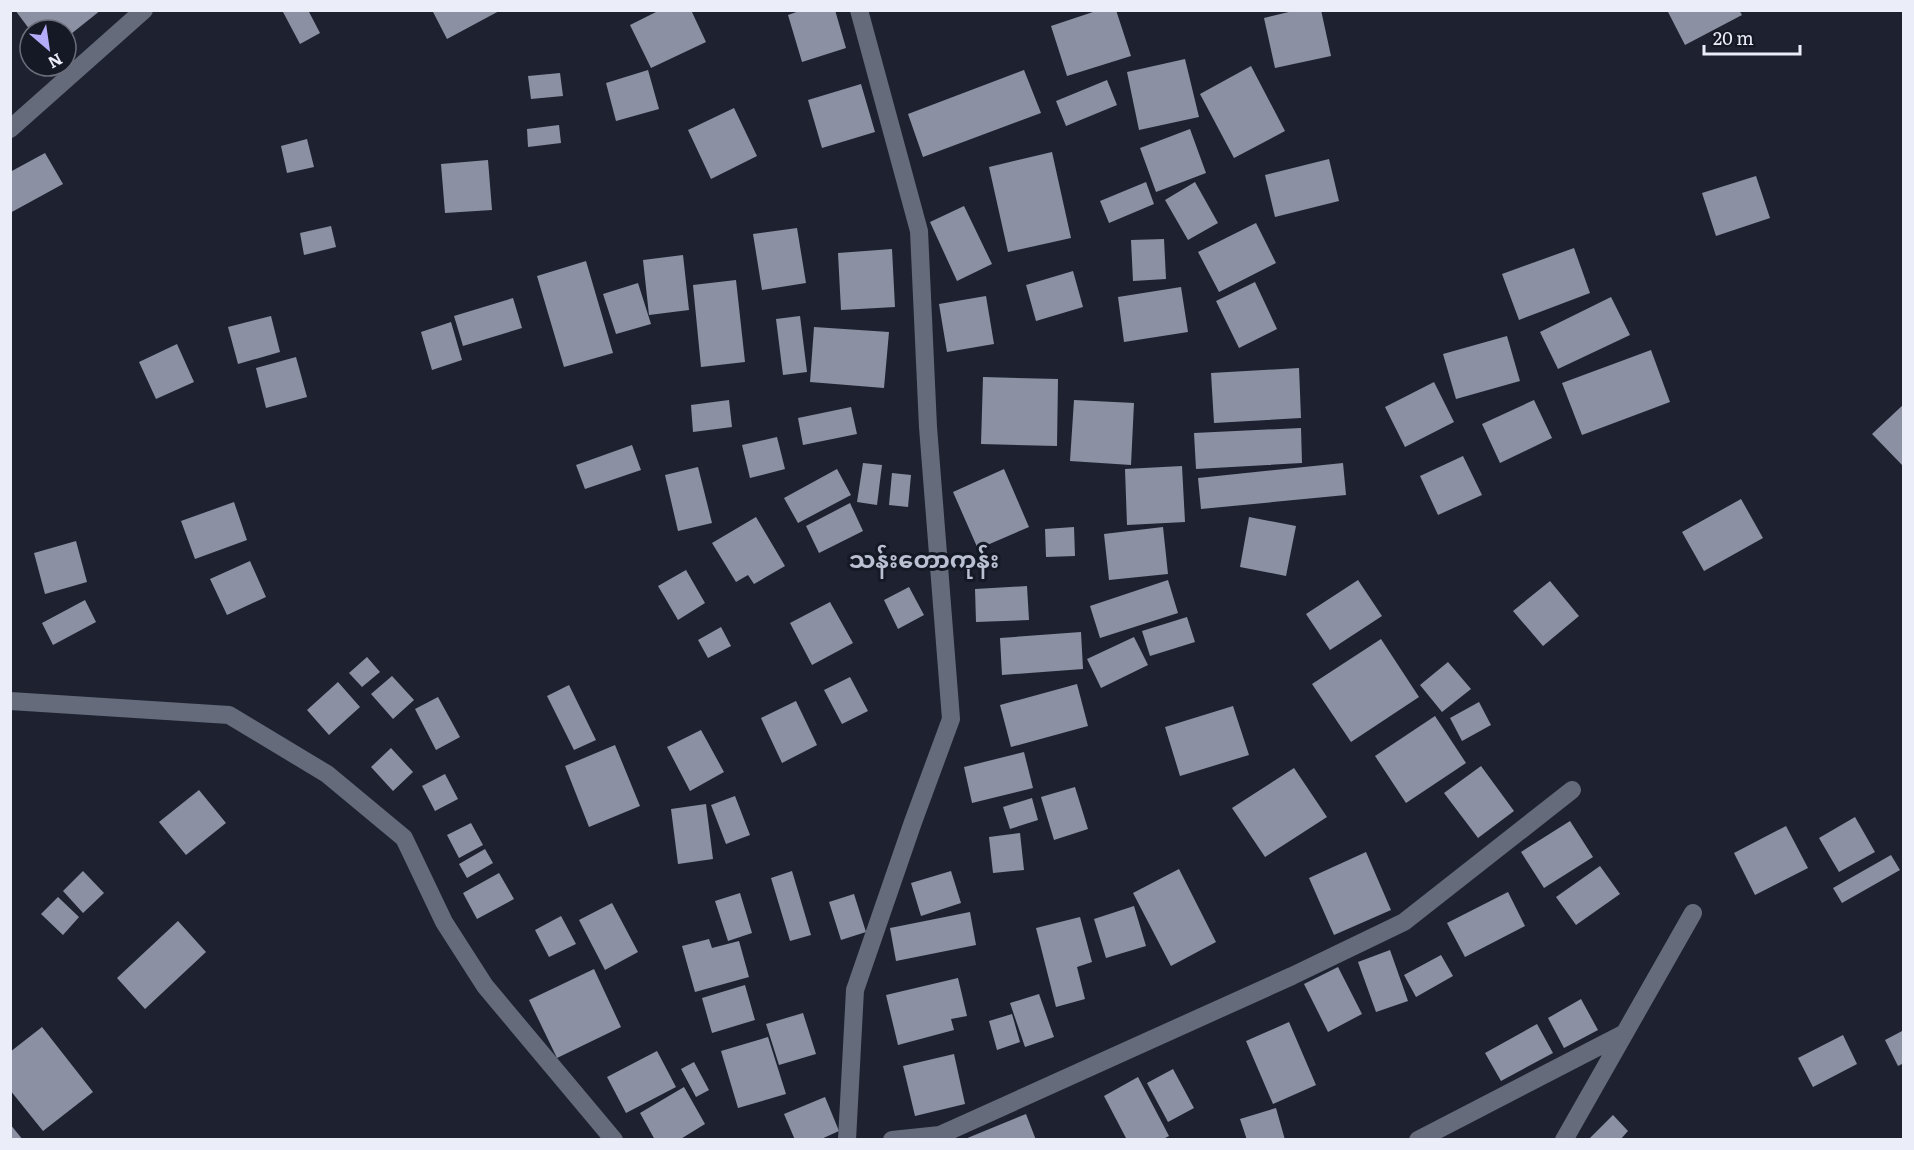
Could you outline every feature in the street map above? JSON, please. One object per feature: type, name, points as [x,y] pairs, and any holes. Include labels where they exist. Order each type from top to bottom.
[{"type":"street","points":[[10,129],[144,10]]},
{"type":"street","points":[[847,1140],[855,990],[951,719],[928,427],[919,231],[859,10]]},
{"type":"street","points":[[10,701],[229,715],[327,774],[404,838],[444,922],[485,986],[614,1140]]},
{"type":"street","points":[[892,1140],[940,1134],[1292,976],[1404,922],[1572,790]]},
{"type":"street","points":[[1564,1140],[1693,913]]},
{"type":"street","points":[[1418,1140],[1625,1033]]},
{"type":"building","points":[[15,10],[101,10],[78,28],[78,18],[21,18]]},
{"type":"building","points":[[308,10],[320,33],[300,44],[283,12]]},
{"type":"building","points":[[432,10],[501,10],[447,39]]},
{"type":"building","points":[[660,10],[691,10],[706,42],[651,68],[630,25]]},
{"type":"building","points":[[802,10],[835,10],[846,48],[802,62],[788,15]]},
{"type":"building","points":[[1099,10],[1116,10],[1131,56],[1067,76],[1051,26]]},
{"type":"building","points":[[1297,10],[1321,10],[1331,56],[1275,68],[1264,18]]},
{"type":"building","points":[[1667,10],[1739,10],[1742,15],[1685,45]]},
{"type":"building","points":[[1185,59],[1199,117],[1139,130],[1127,72]]},
{"type":"building","points":[[1251,66],[1285,131],[1234,158],[1200,94]]},
{"type":"building","points":[[648,70],[659,109],[616,121],[606,83]]},
{"type":"building","points":[[1024,70],[1041,113],[923,157],[908,114]]},
{"type":"building","points":[[560,73],[563,96],[531,99],[528,76]]},
{"type":"building","points":[[1107,80],[1117,105],[1066,126],[1056,101]]},
{"type":"building","points":[[861,84],[875,132],[822,148],[808,100]]},
{"type":"building","points":[[734,108],[757,156],[711,179],[688,130]]},
{"type":"building","points":[[559,125],[561,143],[528,147],[527,129]]},
{"type":"building","points":[[1190,129],[1206,173],[1156,192],[1140,148]]},
{"type":"building","points":[[307,139],[314,167],[287,173],[281,146]]},
{"type":"building","points":[[1052,152],[1071,238],[1008,252],[989,167]]},
{"type":"building","points":[[45,153],[63,184],[10,213],[10,172]]},
{"type":"building","points":[[1329,159],[1339,201],[1275,217],[1265,175]]},
{"type":"building","points":[[488,160],[492,210],[445,213],[441,164]]},
{"type":"building","points":[[1756,176],[1770,218],[1716,236],[1702,193]]},
{"type":"building","points":[[1146,182],[1154,204],[1109,223],[1100,201]]},
{"type":"building","points":[[1195,182],[1218,223],[1188,240],[1165,200]]},
{"type":"building","points":[[964,206],[992,264],[957,281],[930,222]]},
{"type":"building","points":[[1256,223],[1276,263],[1219,292],[1198,252]]},
{"type":"building","points":[[331,226],[336,247],[304,255],[300,233]]},
{"type":"building","points":[[797,228],[806,283],[762,290],[753,234]]},
{"type":"building","points":[[1164,239],[1166,279],[1133,281],[1131,240]]},
{"type":"building","points":[[1574,248],[1590,293],[1519,320],[1502,274]]},
{"type":"building","points":[[892,249],[895,307],[841,310],[838,253]]},
{"type":"building","points":[[683,255],[689,310],[649,315],[643,260]]},
{"type":"building","points":[[586,261],[613,353],[564,367],[537,276]]},
{"type":"building","points":[[1073,271],[1083,307],[1036,321],[1026,285]]},
{"type":"building","points":[[736,280],[745,362],[701,367],[693,285]]},
{"type":"building","points":[[1255,282],[1277,329],[1239,348],[1216,301]]},
{"type":"building","points":[[638,283],[651,324],[616,334],[603,294]]},
{"type":"building","points":[[1181,287],[1188,332],[1124,342],[1118,297]]},
{"type":"building","points":[[986,296],[994,344],[947,352],[939,304]]},
{"type":"building","points":[[1611,297],[1630,335],[1558,369],[1540,332]]},
{"type":"building","points":[[513,298],[522,328],[463,346],[454,316]]},
{"type":"building","points":[[271,316],[280,352],[238,364],[228,327]]},
{"type":"building","points":[[800,316],[807,372],[783,375],[776,319]]},
{"type":"building","points":[[451,322],[462,360],[432,370],[421,332]]},
{"type":"building","points":[[814,327],[889,332],[884,388],[810,382]]},
{"type":"building","points":[[1507,336],[1520,381],[1456,399],[1443,354]]},
{"type":"building","points":[[177,344],[194,382],[156,399],[139,362]]},
{"type":"building","points":[[1651,350],[1670,402],[1582,435],[1562,383]]},
{"type":"building","points":[[296,357],[307,397],[266,408],[256,368]]},
{"type":"building","points":[[1299,368],[1301,418],[1214,423],[1211,373]]},
{"type":"building","points":[[983,377],[1058,379],[1057,446],[981,444]]},
{"type":"building","points":[[1434,382],[1454,422],[1405,447],[1385,407]]},
{"type":"building","points":[[729,400],[732,427],[693,432],[691,405]]},
{"type":"building","points":[[1074,400],[1134,403],[1131,465],[1070,461]]},
{"type":"building","points":[[1534,400],[1552,438],[1500,463],[1482,424]]},
{"type":"building","points":[[1904,404],[1904,467],[1872,434]]},
{"type":"building","points":[[851,407],[857,434],[803,445],[798,418]]},
{"type":"building","points":[[1301,428],[1302,463],[1196,469],[1194,433]]},
{"type":"building","points":[[777,437],[785,469],[750,478],[742,445]]},
{"type":"building","points":[[632,445],[641,470],[585,489],[576,465]]},
{"type":"building","points":[[1463,456],[1482,495],[1438,515],[1420,476]]},
{"type":"building","points":[[863,463],[882,465],[877,505],[857,502]]},
{"type":"building","points":[[1343,463],[1346,495],[1201,509],[1198,478]]},
{"type":"building","points":[[1182,466],[1185,522],[1127,525],[1125,469]]},
{"type":"building","points":[[698,467],[712,523],[678,531],[665,475]]},
{"type":"building","points":[[837,469],[851,495],[798,523],[784,498]]},
{"type":"building","points":[[1004,469],[1029,527],[978,549],[953,492]]},
{"type":"building","points":[[892,473],[911,475],[908,507],[889,505]]},
{"type":"building","points":[[1741,499],[1763,538],[1704,571],[1682,532]]},
{"type":"building","points":[[234,502],[247,540],[195,559],[181,521]]},
{"type":"building","points":[[850,503],[863,531],[819,553],[806,526]]},
{"type":"building","points":[[756,517],[785,566],[754,584],[748,575],[736,582],[712,543]]},
{"type":"building","points":[[1249,517],[1296,526],[1286,576],[1240,567]]},
{"type":"building","points":[[1074,527],[1075,556],[1046,557],[1045,529]]},
{"type":"building","points":[[1163,527],[1168,574],[1109,580],[1104,534]]},
{"type":"building","points":[[76,541],[87,582],[45,594],[34,553]]},
{"type":"building","points":[[250,561],[266,597],[227,615],[210,579]]},
{"type":"building","points":[[686,570],[705,603],[678,620],[658,586]]},
{"type":"building","points":[[1168,580],[1178,613],[1100,638],[1090,606]]},
{"type":"building","points":[[1358,580],[1382,616],[1330,650],[1306,614]]},
{"type":"building","points":[[1550,581],[1579,616],[1543,646],[1513,611]]},
{"type":"building","points":[[1027,586],[1029,620],[976,622],[975,589]]},
{"type":"building","points":[[909,587],[924,615],[898,629],[884,600]]},
{"type":"building","points":[[85,600],[96,622],[53,645],[42,623]]},
{"type":"building","points":[[830,602],[853,643],[812,665],[790,623]]},
{"type":"building","points":[[1187,617],[1195,642],[1150,656],[1142,631]]},
{"type":"building","points":[[721,627],[731,646],[708,658],[698,640]]},
{"type":"building","points":[[1081,632],[1083,669],[1002,675],[1000,638]]},
{"type":"building","points":[[1134,637],[1148,665],[1101,688],[1087,659]]},
{"type":"building","points":[[1381,639],[1419,697],[1351,742],[1312,684]]},
{"type":"building","points":[[367,657],[380,672],[362,687],[349,673]]},
{"type":"building","points":[[1448,662],[1471,689],[1442,712],[1420,685]]},
{"type":"building","points":[[392,676],[414,700],[393,719],[371,694]]},
{"type":"building","points":[[850,677],[868,711],[842,724],[824,690]]},
{"type":"building","points":[[338,682],[360,707],[329,735],[307,710]]},
{"type":"building","points":[[1077,684],[1088,726],[1011,747],[1000,705]]},
{"type":"building","points":[[569,685],[596,740],[574,750],[547,696]]},
{"type":"building","points":[[438,697],[460,737],[436,750],[415,709]]},
{"type":"building","points":[[796,701],[817,745],[782,763],[761,718]]},
{"type":"building","points":[[1479,702],[1491,725],[1462,741],[1450,718]]},
{"type":"building","points":[[1233,706],[1249,755],[1180,776],[1165,727]]},
{"type":"building","points":[[1435,716],[1466,763],[1406,803],[1375,756]]},
{"type":"building","points":[[701,730],[724,772],[690,791],[667,747]]},
{"type":"building","points":[[615,745],[640,806],[589,827],[565,766]]},
{"type":"building","points":[[391,748],[413,772],[393,791],[371,767]]},
{"type":"building","points":[[1024,752],[1033,788],[972,803],[964,767]]},
{"type":"building","points":[[1481,766],[1514,811],[1478,838],[1444,793]]},
{"type":"building","points":[[1294,768],[1327,817],[1265,857],[1232,808]]},
{"type":"building","points":[[445,774],[458,799],[435,811],[422,786]]},
{"type":"building","points":[[1075,787],[1088,829],[1054,840],[1041,797]]},
{"type":"building","points":[[199,790],[226,823],[186,855],[159,822]]},
{"type":"building","points":[[735,796],[750,835],[726,844],[711,805]]},
{"type":"building","points":[[1032,798],[1038,820],[1010,829],[1003,807]]},
{"type":"building","points":[[706,804],[713,859],[678,864],[671,809]]},
{"type":"building","points":[[1855,817],[1875,852],[1839,872],[1819,838]]},
{"type":"building","points":[[1570,821],[1593,857],[1544,888],[1521,852]]},
{"type":"building","points":[[471,823],[483,845],[459,858],[447,835]]},
{"type":"building","points":[[1786,826],[1808,868],[1755,895],[1734,853]]},
{"type":"building","points":[[1020,833],[1024,870],[993,873],[989,837]]},
{"type":"building","points":[[485,849],[493,863],[467,878],[459,864]]},
{"type":"building","points":[[1366,852],[1391,910],[1334,935],[1309,878]]},
{"type":"building","points":[[1891,855],[1900,870],[1842,903],[1833,888]]},
{"type":"building","points":[[1600,866],[1620,894],[1576,925],[1556,897]]},
{"type":"building","points":[[1179,869],[1216,942],[1171,966],[1133,893]]},
{"type":"building","points":[[83,871],[104,893],[83,913],[63,891]]},
{"type":"building","points":[[792,871],[811,935],[790,941],[771,878]]},
{"type":"building","points":[[951,871],[961,903],[921,916],[911,883]]},
{"type":"building","points":[[499,873],[514,899],[477,919],[463,893]]},
{"type":"building","points":[[1508,892],[1525,926],[1465,957],[1447,923]]},
{"type":"building","points":[[740,893],[752,933],[728,941],[715,901]]},
{"type":"building","points":[[854,894],[866,932],[841,940],[829,902]]},
{"type":"building","points":[[58,897],[79,917],[63,935],[41,914]]},
{"type":"building","points":[[612,903],[638,952],[605,970],[579,920]]},
{"type":"building","points":[[1134,906],[1146,946],[1106,958],[1094,919]]},
{"type":"building","points":[[970,912],[976,945],[896,961],[890,928]]},
{"type":"building","points":[[561,916],[576,944],[549,957],[535,930]]},
{"type":"building","points":[[1080,917],[1092,962],[1077,967],[1085,999],[1056,1007],[1036,928]]},
{"type":"building","points":[[178,921],[206,952],[145,1009],[117,978]]},
{"type":"building","points":[[709,939],[712,948],[739,941],[749,977],[695,992],[682,946]]},
{"type":"building","points":[[1390,950],[1408,1001],[1376,1012],[1358,962]]},
{"type":"building","points":[[1441,955],[1453,976],[1416,997],[1404,975]]},
{"type":"building","points":[[1338,967],[1362,1014],[1328,1032],[1304,984]]},
{"type":"building","points":[[594,969],[621,1027],[557,1058],[529,1000]]},
{"type":"building","points":[[958,978],[967,1016],[951,1019],[954,1030],[898,1045],[886,995]]},
{"type":"building","points":[[745,985],[755,1020],[712,1033],[702,998]]},
{"type":"building","points":[[1039,994],[1054,1037],[1025,1047],[1010,1003]]},
{"type":"building","points":[[1581,999],[1598,1030],[1564,1048],[1548,1018]]},
{"type":"building","points":[[803,1013],[816,1054],[779,1065],[766,1024]]},
{"type":"building","points":[[1012,1014],[1020,1042],[997,1050],[989,1021]]},
{"type":"building","points":[[1289,1022],[1316,1085],[1273,1104],[1246,1041]]},
{"type":"building","points":[[1537,1024],[1553,1053],[1501,1081],[1485,1053]]},
{"type":"building","points":[[42,1027],[93,1092],[43,1131],[10,1090],[10,1052]]},
{"type":"building","points":[[1904,1030],[1904,1063],[1898,1066],[1885,1040]]},
{"type":"building","points":[[1843,1035],[1857,1064],[1813,1087],[1798,1058]]},
{"type":"building","points":[[768,1037],[786,1094],[738,1108],[721,1051]]},
{"type":"building","points":[[657,1051],[676,1087],[626,1113],[607,1077]]},
{"type":"building","points":[[954,1054],[965,1104],[915,1116],[903,1066]]},
{"type":"building","points":[[694,1062],[709,1090],[696,1097],[681,1069]]},
{"type":"building","points":[[1173,1069],[1194,1108],[1168,1122],[1147,1083]]},
{"type":"building","points":[[1138,1077],[1169,1136],[1161,1140],[1127,1140],[1104,1096]]},
{"type":"building","points":[[684,1087],[705,1124],[679,1140],[655,1140],[640,1113]]},
{"type":"building","points":[[825,1097],[839,1131],[819,1140],[795,1140],[784,1114]]},
{"type":"building","points":[[1276,1108],[1285,1140],[1247,1140],[1240,1119]]},
{"type":"building","points":[[1026,1114],[1036,1140],[965,1140],[965,1139]]},
{"type":"building","points":[[1613,1115],[1628,1131],[1620,1140],[1588,1140]]},
{"type":"building","points":[[10,1124],[23,1140],[10,1140]]},
{"type":"district","name":"သန်းတောကုန်း","points":[[924,557]]}]
